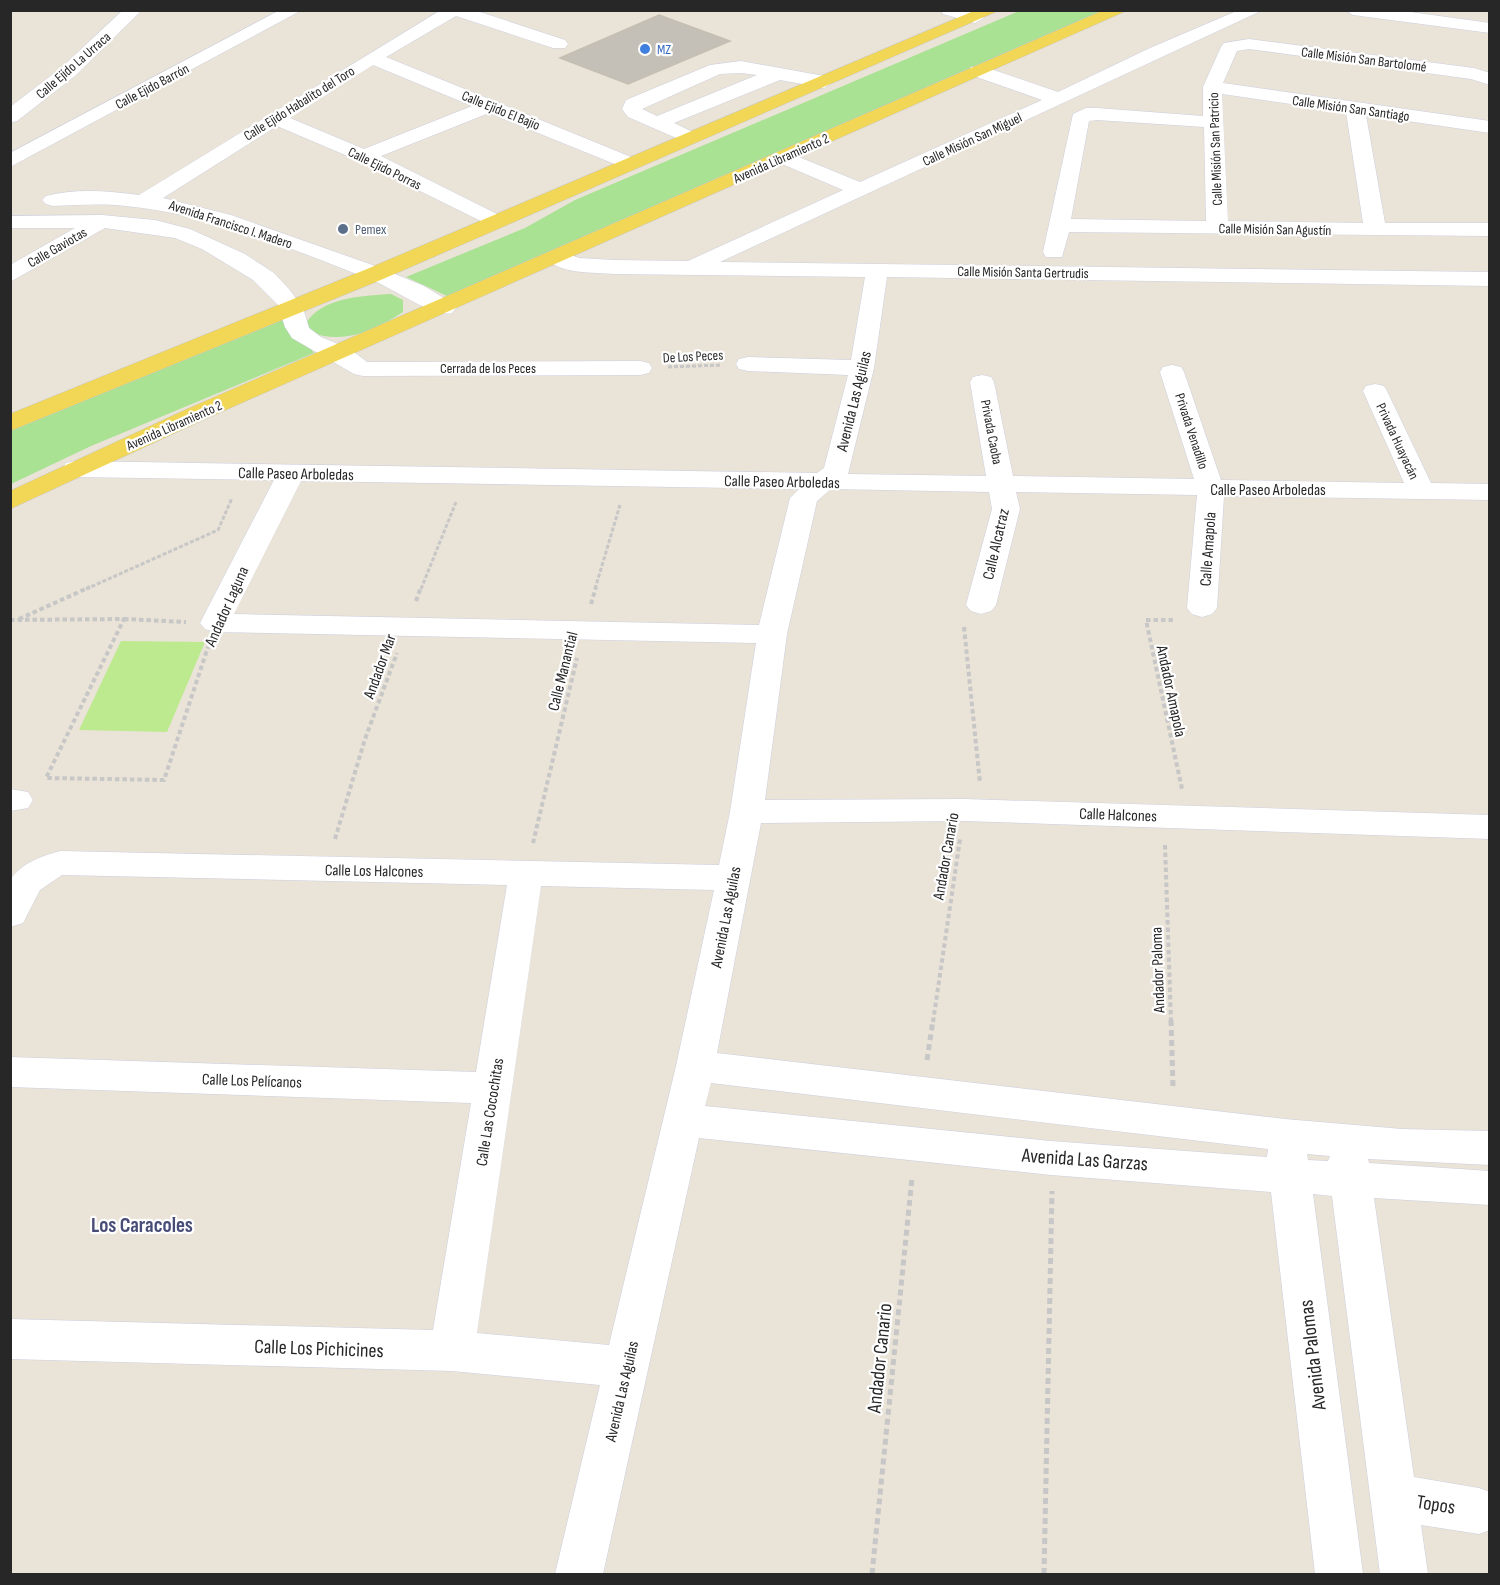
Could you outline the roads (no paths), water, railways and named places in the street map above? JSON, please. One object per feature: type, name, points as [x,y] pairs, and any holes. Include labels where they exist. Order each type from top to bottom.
[{"type":"main road","name":"Avenida Libramiento 2","points":[[10,501],[75,470],[1120,10]]},
{"type":"main road","points":[[10,423],[375,274],[493,221],[984,14]]},
{"type":"street","name":"Calle Ejido La Urraca","points":[[10,117],[68,72],[134,10]]},
{"type":"street","name":"Calle Ejido Barrón","points":[[10,161],[294,10]]},
{"type":"street","points":[[454,10],[559,44]]},
{"type":"street","name":"Calle Ejido Habalito del Toro","points":[[147,199],[372,58],[454,10]]},
{"type":"street","points":[[949,10],[984,14]]},
{"type":"street","name":"Calle Misión San Miguel","points":[[688,267],[862,190],[1156,52],[1255,10]]},
{"type":"street","points":[[1353,10],[1490,28]]},
{"type":"street","name":"Calle Misión San Bartolomé","points":[[1239,44],[1474,74],[1489,79]]},
{"type":"street","name":"Calle Misión San Patricio","points":[[1217,228],[1212,87],[1230,47],[1239,44]]},
{"type":"street","name":"Calle Ejido El Bajío","points":[[372,58],[629,163]]},
{"type":"street","points":[[690,138],[635,113],[632,109],[633,104],[717,69],[741,67],[824,82]]},
{"type":"street","points":[[978,71],[1059,99]]},
{"type":"street","points":[[657,123],[779,73]]},
{"type":"street","name":"Calle Misión San Santiago","points":[[1212,87],[1490,127]]},
{"type":"street","points":[[364,156],[491,105]]},
{"type":"street","points":[[1355,109],[1375,230]]},
{"type":"street","points":[[1054,252],[1080,118],[1086,114],[1097,114],[1212,122]]},
{"type":"street","name":"Calle Ejido Porras","points":[[275,118],[364,156],[493,221]]},
{"type":"street","points":[[782,158],[862,190]]},
{"type":"street","name":"Avenida Francisco I. Madero","points":[[10,204],[99,197],[147,199],[221,218],[375,274]]},
{"type":"street","name":"Avenida Francisco I. Madero","points":[[10,222],[104,220],[142,223],[191,235],[250,267],[272,284],[291,307]]},
{"type":"street","name":"Calle Gaviotas","points":[[10,275],[104,220]]},
{"type":"street","name":"Calle Misión San Agustín","points":[[1060,225],[1375,230],[1490,229]]},
{"type":"street","name":"Calle Misión Santa Gertrudis","points":[[557,257],[575,264],[688,267],[1490,279]]},
{"type":"street","name":"Avenida Las Aguilas","points":[[579,1575],[695,1066],[747,812],[772,634],[804,498],[836,471],[862,368],[877,270]]},
{"type":"street","points":[[375,274],[407,285],[444,308]]},
{"type":"street","points":[[291,307],[294,323],[302,335],[318,346],[340,353]]},
{"type":"street","name":"Cerrada de los Peces","points":[[340,353],[355,366],[363,369],[640,368]]},
{"type":"street","points":[[748,364],[862,368]]},
{"type":"street","name":"Privada Venadillo","points":[[1172,372],[1211,489]]},
{"type":"street","name":"Privada Caoba","points":[[982,382],[1002,482]]},
{"type":"street","name":"Privada Huayacán","points":[[1375,391],[1421,490]]},
{"type":"street","name":"Calle Paseo Arboledas","points":[[75,470],[629,477],[824,482],[1002,482],[1211,489],[1490,492]]},
{"type":"street","name":"Andador Laguna","points":[[292,472],[215,623],[772,634]]},
{"type":"street","name":"Calle Alcatraz","points":[[981,605],[1006,509],[1002,482]]},
{"type":"street","name":"Calle Amapola","points":[[1202,608],[1211,489]]},
{"type":"street","name":"Calle Halcones","points":[[747,812],[964,810],[1164,815],[1490,828]]},
{"type":"street","name":"Calle Los Halcones","points":[[17,899],[38,870],[60,863],[732,878]]},
{"type":"street","name":"Calle Las Cocochitas","points":[[452,1351],[526,873]]},
{"type":"street","name":"Avenida Las Garzas","points":[[695,1066],[1174,1124],[1288,1154]]},
{"type":"street","name":"Calle Los Pelícanos","points":[[10,1072],[493,1088]]},
{"type":"street","name":"Avenida Las Garzas","points":[[681,1120],[1052,1158],[1288,1154],[1348,1161],[1490,1188]]},
{"type":"street","name":"Avenida Las Garzas","points":[[1348,1161],[1402,1146],[1490,1148]]},
{"type":"street","name":"Avenida Palomas","points":[[1288,1154],[1339,1575]]},
{"type":"street","points":[[1348,1161],[1404,1575]]},
{"type":"street","name":"Calle Los Pichicines","points":[[10,1339],[452,1351],[626,1367]]},
{"type":"street","name":"Topos","points":[[1394,1497],[1479,1511]]},
{"type":"place","name":"MZ","points":[[645,49]]},
{"type":"place","name":"Pemex","points":[[343,229]]},
{"type":"district","name":"Los Caracoles","points":[[142,1225]]}]
